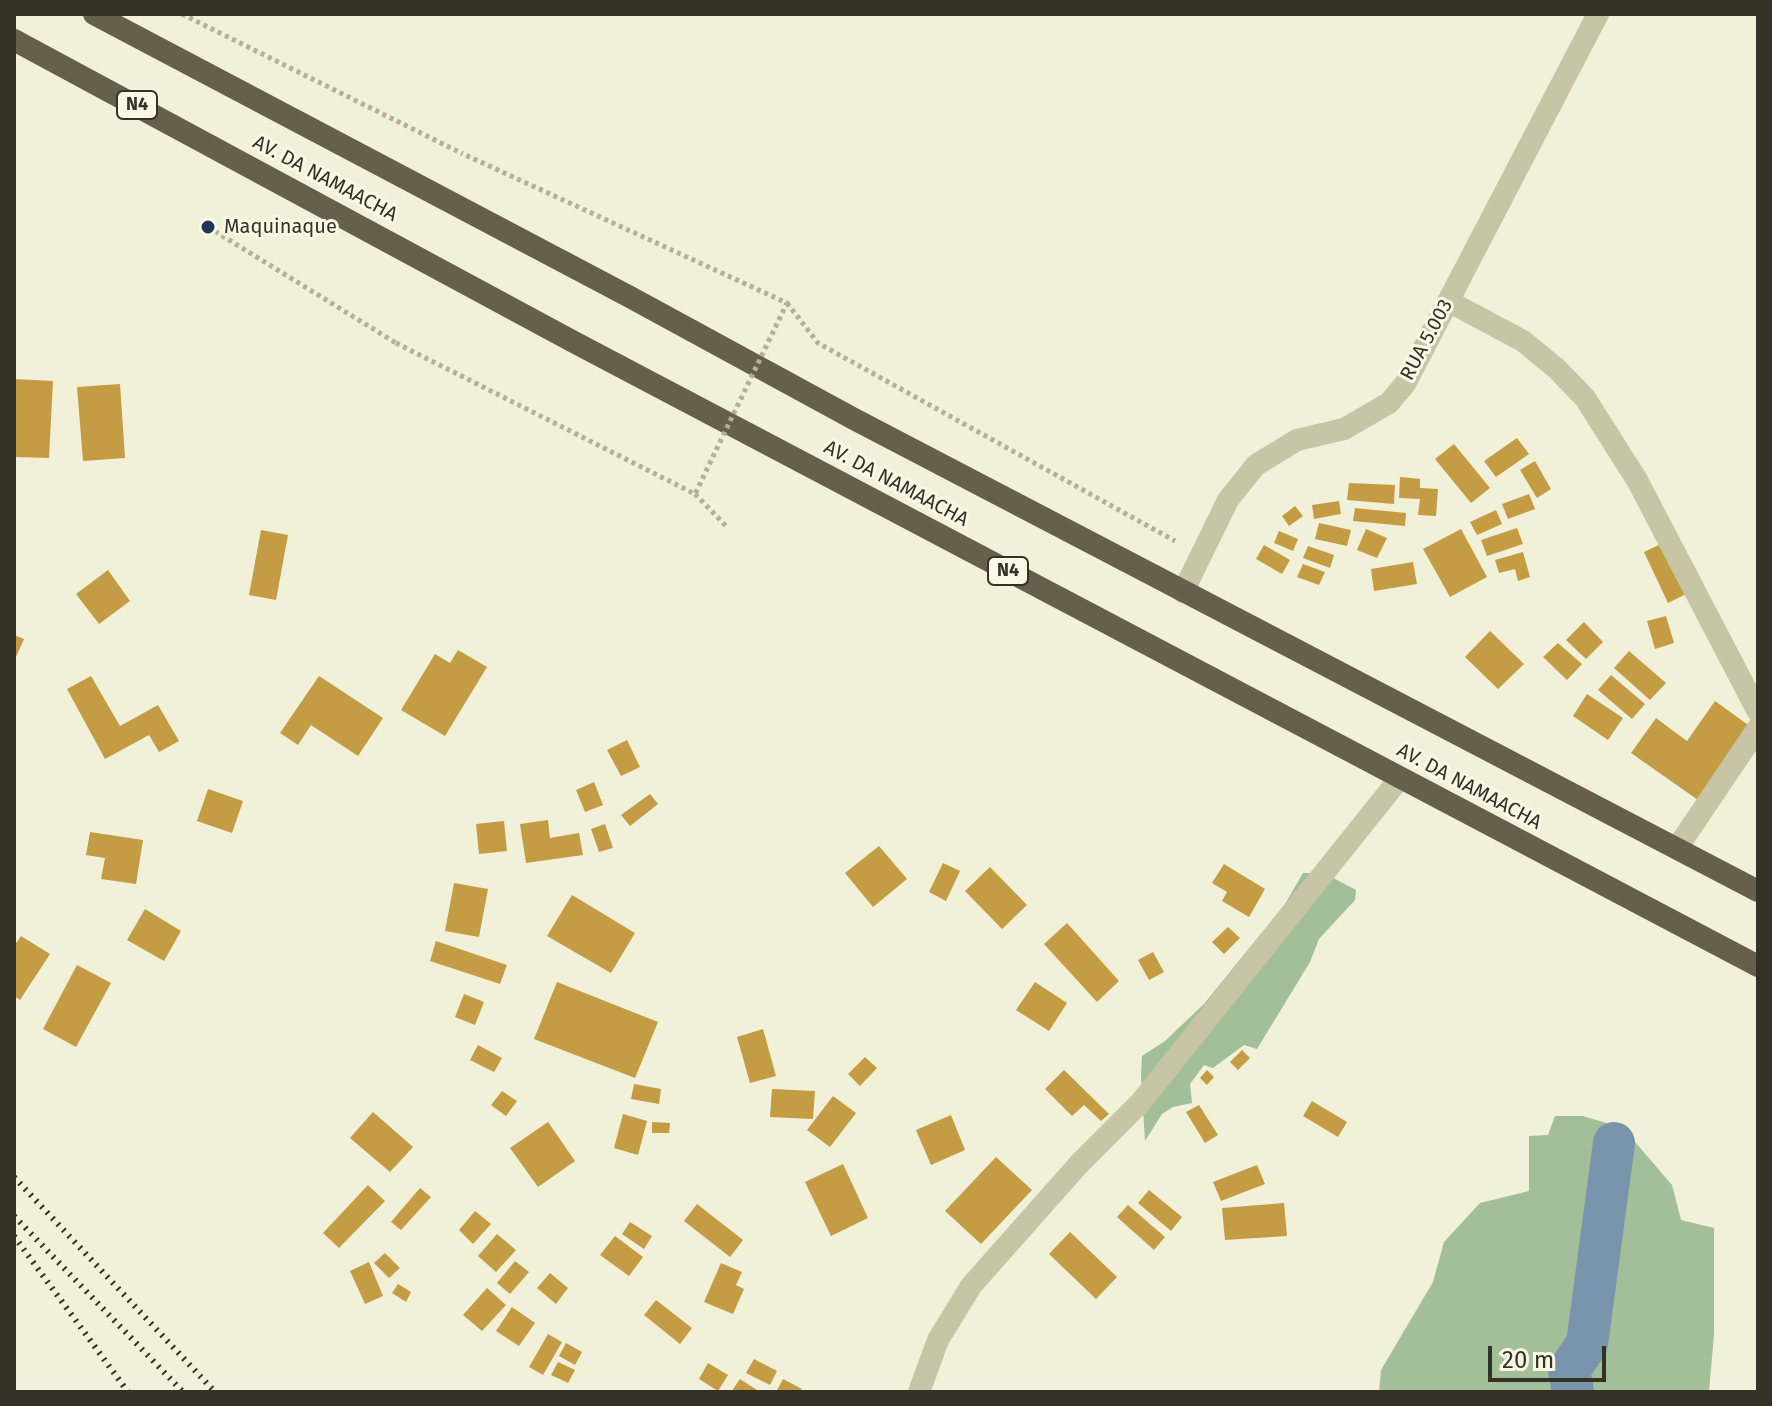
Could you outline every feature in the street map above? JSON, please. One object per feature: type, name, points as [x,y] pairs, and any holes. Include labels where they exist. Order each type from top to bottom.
[{"type":"highway","name":"AV. DA NAMAACHA","points":[[94,14],[1183,592],[1758,891]]},
{"type":"highway","name":"AV. DA NAMAACHA","points":[[14,40],[572,341],[1758,966]]},
{"type":"street","name":"RUA 5.003","points":[[1183,592],[1228,500],[1256,465],[1297,440],[1344,429],[1389,403],[1405,384],[1598,14]]},
{"type":"street","points":[[1448,301],[1523,341],[1585,398],[1637,480],[1758,712]]},
{"type":"street","points":[[1677,848],[1758,728]]},
{"type":"street","points":[[919,1392],[938,1340],[971,1286],[1058,1186],[1140,1103],[1400,778]]},
{"type":"path","points":[[182,14],[461,153],[787,303],[818,343],[1201,555]]},
{"type":"path","points":[[208,227],[396,343],[695,494],[727,527]]},
{"type":"path","points":[[695,494],[787,303]]},
{"type":"green space","points":[[1303,873],[1324,873],[1356,890],[1355,900],[1319,939],[1310,962],[1257,1049],[1244,1045],[1213,1068],[1204,1065],[1190,1084],[1192,1103],[1173,1107],[1162,1114],[1145,1141],[1142,1056],[1165,1041],[1204,1004],[1285,904]]},
{"type":"green space","points":[[1555,1116],[1583,1116],[1623,1128],[1672,1185],[1681,1220],[1714,1228],[1714,1334],[1709,1392],[1379,1392],[1381,1370],[1433,1282],[1444,1242],[1480,1203],[1529,1191],[1529,1136],[1548,1135]]},
{"type":"building","points":[[14,379],[53,381],[49,458],[14,457]]},
{"type":"building","points":[[120,384],[125,458],[83,461],[77,387]]},
{"type":"building","points":[[1517,438],[1529,454],[1496,477],[1484,461]]},
{"type":"building","points":[[1454,444],[1490,488],[1471,503],[1435,459]]},
{"type":"building","points":[[1535,461],[1551,489],[1537,498],[1520,470]]},
{"type":"building","points":[[1400,477],[1420,479],[1420,488],[1438,489],[1436,516],[1418,515],[1420,499],[1399,498]]},
{"type":"building","points":[[1349,483],[1395,485],[1394,504],[1347,500]]},
{"type":"building","points":[[1529,494],[1535,509],[1508,519],[1502,504]]},
{"type":"building","points":[[1339,501],[1341,514],[1314,519],[1312,505]]},
{"type":"building","points":[[1295,506],[1303,516],[1289,526],[1282,516]]},
{"type":"building","points":[[1355,508],[1406,513],[1405,526],[1353,521]]},
{"type":"building","points":[[1496,510],[1502,524],[1477,535],[1470,522]]},
{"type":"building","points":[[1319,523],[1351,530],[1347,546],[1315,539]]},
{"type":"building","points":[[1517,528],[1523,544],[1487,556],[1481,540]]},
{"type":"building","points":[[1366,529],[1387,538],[1377,558],[1357,550]]},
{"type":"building","points":[[1461,529],[1487,577],[1450,597],[1423,549]]},
{"type":"building","points":[[261,530],[288,535],[276,600],[249,595]]},
{"type":"building","points":[[1279,531],[1298,539],[1293,551],[1274,543]]},
{"type":"building","points":[[1663,543],[1688,593],[1668,603],[1644,552]]},
{"type":"building","points":[[1264,545],[1290,560],[1282,574],[1256,559]]},
{"type":"building","points":[[1308,546],[1334,555],[1330,568],[1303,558]]},
{"type":"building","points":[[1523,552],[1530,577],[1518,581],[1515,569],[1499,573],[1495,560]]},
{"type":"building","points":[[1413,562],[1417,584],[1374,591],[1371,569]]},
{"type":"building","points":[[1303,564],[1325,572],[1319,585],[1297,577]]},
{"type":"building","points":[[108,570],[130,601],[99,624],[76,594]]},
{"type":"building","points":[[1666,616],[1674,643],[1655,649],[1647,621]]},
{"type":"building","points":[[1584,622],[1603,642],[1586,659],[1566,640]]},
{"type":"building","points":[[1490,631],[1524,664],[1498,689],[1465,657]]},
{"type":"building","points":[[14,635],[24,639],[16,657],[14,656]]},
{"type":"building","points":[[1558,643],[1582,664],[1567,680],[1543,657]]},
{"type":"building","points":[[458,650],[487,667],[445,736],[401,710],[435,654],[450,663]]},
{"type":"building","points":[[1629,651],[1666,683],[1650,700],[1614,668]]},
{"type":"building","points":[[1611,675],[1645,704],[1632,719],[1598,690]]},
{"type":"building","points":[[91,676],[120,726],[158,705],[179,741],[159,752],[149,735],[105,759],[67,689]]},
{"type":"building","points":[[319,676],[383,718],[358,756],[311,725],[298,745],[280,733]]},
{"type":"building","points":[[1587,694],[1623,718],[1608,740],[1573,716]]},
{"type":"building","points":[[1715,701],[1751,727],[1698,800],[1631,753],[1656,718],[1687,741]]},
{"type":"building","points":[[627,740],[640,767],[621,776],[607,750]]},
{"type":"building","points":[[594,782],[603,805],[585,812],[576,790]]},
{"type":"building","points":[[208,789],[243,801],[232,833],[197,821]]},
{"type":"building","points":[[650,794],[658,804],[630,826],[621,815]]},
{"type":"building","points":[[548,820],[550,838],[579,833],[583,855],[526,863],[520,824]]},
{"type":"building","points":[[504,821],[507,851],[479,854],[476,824]]},
{"type":"building","points":[[605,824],[613,848],[599,852],[591,829]]},
{"type":"building","points":[[90,832],[143,840],[136,884],[101,879],[105,858],[86,855]]},
{"type":"building","points":[[879,846],[907,879],[873,907],[845,873]]},
{"type":"building","points":[[943,863],[960,871],[946,901],[929,892]]},
{"type":"building","points":[[1224,864],[1265,889],[1249,917],[1222,901],[1227,892],[1212,883]]},
{"type":"building","points":[[990,867],[1027,905],[1002,929],[965,891]]},
{"type":"building","points":[[454,883],[488,889],[479,937],[445,931]]},
{"type":"building","points":[[572,895],[635,933],[611,973],[547,936]]},
{"type":"building","points":[[145,909],[181,931],[164,961],[127,940]]},
{"type":"building","points":[[1067,923],[1119,981],[1097,1002],[1044,944]]},
{"type":"building","points":[[1228,927],[1240,938],[1224,954],[1212,942]]},
{"type":"building","points":[[21,936],[50,954],[20,1000],[14,996],[14,946]]},
{"type":"building","points":[[436,941],[507,965],[500,984],[430,961]]},
{"type":"building","points":[[1153,952],[1164,972],[1149,980],[1138,960]]},
{"type":"building","points":[[77,965],[111,983],[76,1047],[43,1029]]},
{"type":"building","points":[[557,982],[658,1022],[635,1078],[534,1039]]},
{"type":"building","points":[[1035,982],[1067,1003],[1049,1031],[1016,1010]]},
{"type":"building","points":[[464,994],[484,1002],[475,1025],[455,1017]]},
{"type":"building","points":[[763,1029],[776,1076],[750,1083],[737,1037]]},
{"type":"building","points":[[478,1045],[502,1058],[494,1072],[470,1060]]},
{"type":"building","points":[[1242,1050],[1250,1058],[1238,1070],[1230,1062]]},
{"type":"building","points":[[865,1057],[877,1068],[860,1086],[848,1074]]},
{"type":"building","points":[[1064,1070],[1109,1114],[1101,1121],[1084,1105],[1072,1116],[1045,1089]]},
{"type":"building","points":[[1207,1070],[1214,1077],[1207,1085],[1200,1078]]},
{"type":"building","points":[[634,1084],[661,1089],[659,1104],[631,1099]]},
{"type":"building","points":[[772,1089],[815,1091],[813,1119],[770,1117]]},
{"type":"building","points":[[502,1091],[517,1101],[506,1116],[491,1105]]},
{"type":"building","points":[[833,1096],[856,1113],[830,1147],[807,1130]]},
{"type":"building","points":[[1312,1101],[1347,1122],[1338,1137],[1303,1116]]},
{"type":"building","points":[[1199,1105],[1218,1135],[1205,1143],[1186,1112]]},
{"type":"building","points":[[373,1112],[413,1147],[390,1172],[350,1138]]},
{"type":"building","points":[[623,1114],[647,1121],[638,1155],[614,1148]]},
{"type":"building","points":[[951,1115],[965,1150],[931,1165],[916,1130]]},
{"type":"building","points":[[548,1122],[575,1161],[538,1187],[510,1148]]},
{"type":"building","points":[[652,1122],[670,1123],[669,1133],[652,1133]]},
{"type":"building","points":[[996,1157],[1032,1190],[981,1244],[945,1211]]},
{"type":"building","points":[[843,1164],[868,1218],[831,1236],[805,1182]]},
{"type":"building","points":[[1257,1165],[1265,1184],[1221,1201],[1213,1182]]},
{"type":"building","points":[[368,1185],[385,1201],[339,1248],[323,1233]]},
{"type":"building","points":[[420,1188],[431,1197],[401,1230],[391,1222]]},
{"type":"building","points":[[1149,1190],[1182,1217],[1171,1231],[1138,1203]]},
{"type":"building","points":[[1284,1203],[1287,1236],[1225,1240],[1222,1208]]},
{"type":"building","points":[[697,1204],[743,1240],[730,1257],[684,1221]]},
{"type":"building","points":[[1128,1205],[1165,1237],[1154,1250],[1117,1217]]},
{"type":"building","points":[[475,1211],[491,1224],[473,1244],[459,1230]]},
{"type":"building","points":[[630,1222],[652,1236],[644,1249],[622,1234]]},
{"type":"building","points":[[1070,1232],[1117,1277],[1096,1299],[1049,1254]]},
{"type":"building","points":[[497,1234],[516,1250],[496,1272],[478,1256]]},
{"type":"building","points":[[615,1236],[643,1257],[629,1276],[600,1255]]},
{"type":"building","points":[[385,1253],[400,1268],[389,1278],[374,1263]]},
{"type":"building","points":[[515,1261],[529,1272],[510,1294],[497,1283]]},
{"type":"building","points":[[369,1262],[383,1296],[365,1304],[350,1271]]},
{"type":"building","points":[[721,1263],[742,1272],[736,1285],[744,1289],[733,1314],[704,1302]]},
{"type":"building","points":[[550,1273],[568,1288],[556,1304],[537,1288]]},
{"type":"building","points":[[398,1284],[411,1292],[406,1302],[392,1293]]},
{"type":"building","points":[[487,1288],[506,1305],[482,1331],[463,1315]]},
{"type":"building","points":[[656,1300],[692,1328],[680,1344],[644,1315]]},
{"type":"building","points":[[512,1307],[535,1323],[519,1346],[496,1331]]},
{"type":"building","points":[[548,1334],[562,1342],[543,1375],[529,1367]]},
{"type":"building","points":[[566,1343],[582,1352],[575,1365],[559,1356]]},
{"type":"building","points":[[754,1359],[777,1371],[770,1385],[746,1373]]},
{"type":"building","points":[[558,1362],[575,1370],[568,1383],[551,1375]]},
{"type":"building","points":[[708,1363],[728,1375],[718,1391],[699,1379]]},
{"type":"building","points":[[740,1379],[760,1392],[731,1392]]},
{"type":"building","points":[[783,1379],[802,1389],[800,1392],[776,1392]]},
{"type":"waterway","points":[[1573,1392],[1569,1370],[1587,1344],[1614,1143]]},
{"type":"railway","points":[[14,1177],[215,1392]]},
{"type":"railway","points":[[14,1216],[183,1392]]},
{"type":"railway","points":[[14,1236],[128,1392]]},
{"type":"place","name":"Maquinaque","points":[[208,227]]}]
